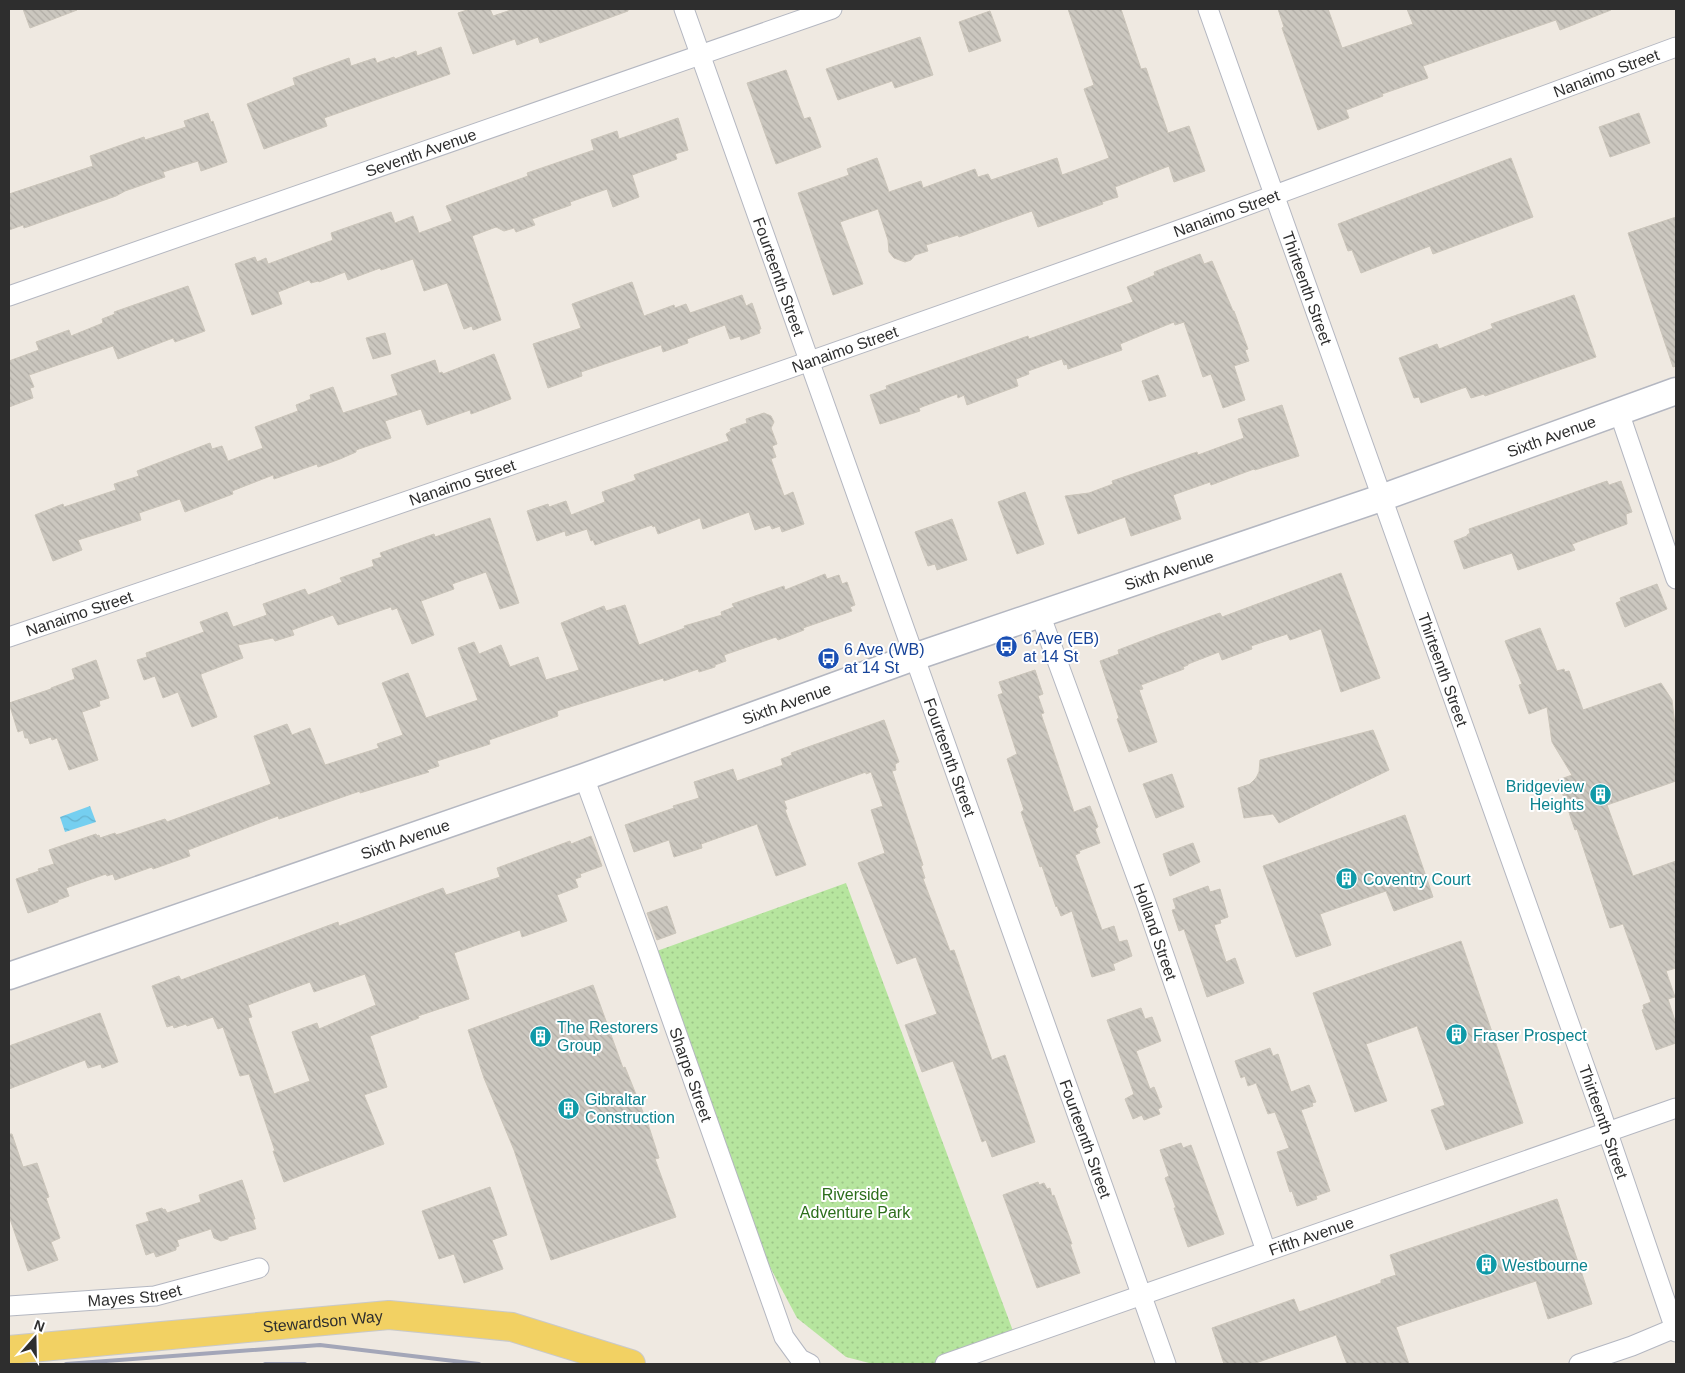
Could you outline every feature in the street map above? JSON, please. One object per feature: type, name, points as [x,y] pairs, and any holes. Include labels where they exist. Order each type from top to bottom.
[{"type":"main road","name":"Stewardson Way","points":[[9,1350],[389,1315],[512,1327],[598,1359],[631,1364]]},
{"type":"street","name":"Fourteenth Street","points":[[684,9],[1166,1364]]},
{"type":"street","name":"Seventh Avenue","points":[[9,296],[832,9]]},
{"type":"street","name":"Thirteenth Street","points":[[1208,9],[1676,1330]]},
{"type":"street","name":"Nanaimo Street","points":[[9,637],[435,493],[809,362],[1274,196],[1676,47]]},
{"type":"street","name":"Sixth Avenue","points":[[9,976],[584,777],[914,657],[1381,498],[1676,392]]},
{"type":"street","points":[[1619,412],[1676,579]]},
{"type":"street","name":"Holland Street","points":[[1040,614],[1145,900],[1266,1252]]},
{"type":"street","name":"Sharpe Street","points":[[584,777],[784,1337],[800,1359],[810,1364]]},
{"type":"street","name":"Fifth Avenue","points":[[944,1364],[1676,1108]]},
{"type":"street","name":"Mayes Street","points":[[9,1306],[155,1296],[259,1268]]},
{"type":"street","points":[[1579,1364],[1676,1330]]},
{"type":"green space","name":"Riverside Adventure Park","points":[[846,883],[1016,1339],[948,1364],[873,1364],[846,1357],[797,1318],[761,1250],[654,952]]},
{"type":"water","points":[[90,806],[96,822],[65,832],[60,817]]},
{"type":"building","points":[[23,9],[77,9],[77,10],[30,28]]},
{"type":"building","points":[[470,9],[490,9],[493,16],[514,9],[628,9],[628,11],[540,43],[538,37],[517,45],[515,39],[473,54],[458,13]]},
{"type":"building","points":[[1068,9],[1121,9],[1141,69],[1146,68],[1168,133],[1189,126],[1205,171],[1174,182],[1169,166],[1115,187],[1118,197],[1102,202],[1103,204],[1038,227],[1032,211],[959,237],[958,235],[926,245],[928,251],[915,255],[911,260],[905,262],[894,258],[889,252],[888,240],[878,209],[840,222],[863,284],[833,295],[798,193],[849,175],[847,169],[877,158],[889,192],[921,181],[923,188],[975,169],[978,177],[988,174],[991,180],[1057,158],[1062,175],[1109,158],[1084,89],[1094,85]]},
{"type":"building","points":[[1278,9],[1328,9],[1342,48],[1413,24],[1407,9],[1611,10],[1560,30],[1556,20],[1423,66],[1428,78],[1382,94],[1383,96],[1346,110],[1349,118],[1318,130],[1282,28],[1284,27]]},
{"type":"building","points":[[990,11],[1001,41],[969,52],[959,22]]},
{"type":"building","points":[[920,37],[933,75],[895,88],[892,81],[838,100],[826,69]]},
{"type":"building","points":[[441,47],[450,74],[324,118],[327,126],[264,149],[247,104],[295,85],[293,78],[349,58],[351,66],[375,58],[377,63],[416,51],[417,56]]},
{"type":"building","points":[[786,70],[804,119],[810,117],[821,147],[776,164],[747,83]]},
{"type":"building","points":[[208,113],[211,122],[213,121],[227,162],[201,171],[198,161],[163,172],[165,177],[116,196],[24,228],[23,225],[9,230],[9,194],[93,166],[90,156],[144,137],[145,140],[186,127],[184,121]]},
{"type":"building","points":[[1639,113],[1650,143],[1610,157],[1599,127]]},
{"type":"building","points":[[678,118],[688,150],[675,154],[677,159],[632,175],[639,197],[613,207],[607,189],[570,202],[571,205],[532,219],[535,225],[516,232],[514,228],[504,231],[496,227],[472,236],[501,320],[473,330],[472,326],[464,329],[447,283],[424,291],[413,259],[381,270],[380,268],[348,280],[345,272],[319,282],[311,283],[309,280],[278,292],[282,304],[252,315],[235,264],[255,257],[257,262],[266,258],[268,264],[333,240],[331,233],[391,212],[395,223],[413,216],[419,233],[452,221],[446,206],[528,176],[527,173],[594,150],[591,140],[617,131],[619,139]]},
{"type":"building","points":[[1511,158],[1533,217],[1433,254],[1430,246],[1361,273],[1352,250],[1348,251],[1338,224]]},
{"type":"building","points":[[1676,217],[1676,366],[1673,367],[1628,233]]},
{"type":"building","points":[[1200,254],[1204,264],[1212,261],[1248,349],[1245,350],[1249,361],[1234,366],[1245,400],[1223,408],[1211,374],[1203,377],[1184,322],[1175,325],[1174,322],[1120,344],[1122,350],[1068,369],[1067,364],[1064,365],[1062,359],[1028,371],[1029,374],[1016,379],[1018,386],[967,405],[964,395],[958,398],[957,394],[919,408],[920,411],[880,424],[870,395],[887,389],[886,386],[1028,336],[1029,339],[1133,302],[1127,287],[1155,275],[1154,272]]},
{"type":"building","points":[[632,282],[644,316],[674,305],[675,308],[686,304],[690,313],[742,295],[746,306],[752,303],[761,329],[759,329],[760,333],[741,340],[740,336],[730,339],[725,325],[687,339],[688,343],[663,352],[661,345],[581,372],[582,376],[548,388],[533,344],[581,328],[572,304]]},
{"type":"building","points":[[188,286],[205,331],[175,342],[173,338],[118,359],[113,346],[29,375],[34,387],[30,388],[33,398],[9,407],[9,361],[39,350],[36,342],[69,330],[71,336],[103,323],[102,319],[115,314],[114,312]]},
{"type":"building","points":[[1574,295],[1596,357],[1485,396],[1484,394],[1471,398],[1466,387],[1421,403],[1419,397],[1414,398],[1399,358],[1437,344],[1439,349],[1493,328],[1491,324]]},
{"type":"building","points":[[385,333],[391,354],[373,359],[366,338]]},
{"type":"building","points":[[494,354],[511,399],[471,414],[470,410],[427,425],[421,409],[385,421],[391,438],[356,450],[356,452],[318,467],[317,464],[274,479],[273,475],[232,491],[233,494],[185,512],[180,499],[139,513],[141,520],[78,540],[82,550],[53,561],[35,515],[63,504],[64,507],[116,490],[114,484],[139,476],[137,471],[210,443],[212,449],[222,446],[228,461],[263,448],[255,427],[298,411],[296,405],[311,399],[310,395],[333,387],[343,413],[398,395],[391,375],[435,360],[439,373],[442,372],[443,374]]},
{"type":"building","points":[[1158,375],[1166,396],[1149,401],[1142,381]]},
{"type":"building","points":[[1282,405],[1299,456],[1254,469],[1211,485],[1210,482],[1173,495],[1181,519],[1131,536],[1125,517],[1078,534],[1065,496],[1089,493],[1113,484],[1112,481],[1197,452],[1198,455],[1244,438],[1238,419]]},
{"type":"building","points":[[764,413],[771,416],[774,422],[771,428],[777,444],[772,446],[776,457],[771,459],[784,496],[793,492],[804,524],[782,532],[780,526],[772,529],[770,525],[755,530],[749,512],[703,529],[700,518],[658,534],[655,526],[653,527],[652,525],[595,545],[593,540],[591,541],[587,529],[566,536],[565,531],[537,541],[527,511],[548,504],[549,507],[566,501],[571,515],[605,502],[602,492],[636,480],[634,475],[729,441],[726,434],[731,431],[730,429],[747,423],[746,419]]},
{"type":"building","points":[[1607,481],[1609,485],[1621,481],[1632,512],[1626,514],[1627,524],[1572,544],[1575,550],[1518,570],[1512,553],[1464,569],[1454,541],[1467,536],[1470,533],[1469,529]]},
{"type":"building","points":[[1025,492],[1044,544],[1017,554],[998,502]]},
{"type":"building","points":[[490,518],[519,603],[500,609],[486,572],[452,584],[454,589],[421,601],[434,635],[412,644],[397,608],[392,610],[391,607],[338,625],[333,615],[292,630],[294,635],[275,641],[273,638],[238,645],[243,658],[201,674],[217,717],[192,727],[178,692],[163,698],[155,676],[144,680],[137,660],[147,657],[146,653],[204,632],[200,622],[227,612],[233,627],[267,615],[263,604],[305,589],[308,595],[342,582],[340,578],[374,566],[372,560],[382,557],[380,553],[434,534],[435,537]]},
{"type":"building","points":[[952,519],[967,560],[937,570],[935,564],[928,566],[915,532]]},
{"type":"building","points":[[1341,573],[1380,678],[1341,692],[1321,629],[1290,640],[1287,634],[1251,646],[1252,649],[1222,660],[1219,652],[1188,664],[1183,667],[1184,669],[1141,685],[1143,689],[1139,690],[1157,742],[1129,752],[1100,661],[1119,654],[1118,650],[1163,633],[1220,613],[1222,617]]},
{"type":"building","points":[[825,574],[827,579],[839,575],[842,584],[847,582],[855,605],[850,607],[852,611],[803,628],[804,630],[778,640],[776,637],[724,655],[726,661],[715,665],[715,667],[699,672],[698,669],[664,681],[663,678],[557,711],[558,716],[489,740],[490,744],[437,761],[439,766],[427,770],[429,772],[360,793],[360,791],[279,819],[278,816],[188,850],[190,856],[153,869],[152,867],[115,880],[113,874],[107,876],[106,874],[66,888],[69,896],[28,913],[16,879],[54,864],[49,850],[96,834],[100,838],[115,833],[116,835],[165,819],[167,822],[271,784],[254,736],[287,724],[292,735],[310,728],[325,765],[379,748],[377,744],[403,735],[382,683],[408,673],[426,718],[478,700],[458,648],[474,642],[479,654],[501,645],[510,667],[538,657],[546,680],[579,670],[561,623],[604,606],[606,611],[625,605],[639,645],[685,628],[684,626],[722,615],[721,612],[734,607],[732,604],[784,586],[785,590]]},
{"type":"building","points":[[1657,584],[1667,609],[1625,627],[1616,603],[1621,601],[1620,598]]},
{"type":"building","points":[[1540,628],[1557,671],[1564,669],[1565,672],[1569,671],[1583,710],[1661,683],[1672,700],[1676,734],[1676,781],[1607,805],[1633,876],[1676,861],[1676,968],[1666,971],[1675,997],[1668,999],[1676,1024],[1676,1043],[1656,1050],[1642,1010],[1644,1009],[1643,1005],[1651,1002],[1623,924],[1610,928],[1577,829],[1575,830],[1558,780],[1572,775],[1552,742],[1547,707],[1529,714],[1519,685],[1522,684],[1505,641]]},
{"type":"building","points":[[96,660],[109,698],[99,701],[100,706],[82,712],[98,760],[69,770],[57,738],[52,740],[51,737],[30,744],[28,738],[25,738],[23,730],[18,732],[9,703],[75,679],[72,669]]},
{"type":"building","points":[[1035,670],[1043,694],[1038,696],[1044,713],[1041,714],[1074,812],[1090,806],[1098,827],[1095,829],[1100,843],[1079,851],[1080,853],[1075,855],[1102,930],[1114,926],[1119,942],[1127,940],[1132,956],[1113,964],[1115,970],[1092,977],[1072,911],[1061,916],[1042,866],[1040,867],[1021,812],[1024,810],[1007,759],[1017,754],[998,695],[1003,693],[999,682]]},
{"type":"building","points":[[884,720],[899,762],[895,764],[896,770],[892,771],[923,865],[921,866],[925,878],[923,879],[950,951],[954,950],[992,1060],[1005,1055],[1035,1142],[992,1157],[986,1140],[982,1142],[953,1061],[922,1072],[905,1025],[937,1014],[916,957],[897,964],[858,863],[885,853],[871,810],[883,806],[871,772],[866,774],[866,772],[784,801],[787,809],[785,810],[806,865],[776,876],[757,824],[701,844],[702,848],[674,857],[669,840],[634,852],[625,825],[699,798],[694,782],[733,769],[737,781],[783,765],[781,759],[792,755],[791,753]]},
{"type":"building","points":[[1373,730],[1389,770],[1279,823],[1273,814],[1244,818],[1238,788],[1250,784],[1256,778],[1259,772],[1260,760]]},
{"type":"building","points":[[1172,774],[1184,807],[1156,818],[1143,784]]},
{"type":"building","name":"Coventry Court","points":[[1405,815],[1433,897],[1394,911],[1386,891],[1320,914],[1331,945],[1296,957],[1263,866]]},
{"type":"building","points":[[591,836],[602,866],[580,874],[581,877],[575,879],[578,887],[557,895],[567,921],[522,937],[520,930],[454,953],[469,999],[418,1016],[419,1018],[370,1036],[387,1087],[364,1095],[384,1144],[284,1182],[249,1074],[240,1076],[223,1027],[218,1029],[213,1017],[187,1026],[186,1024],[174,1028],[173,1025],[167,1027],[152,986],[179,976],[181,980],[338,922],[339,926],[443,888],[446,895],[500,877],[497,868],[570,841],[571,844]],"holes":[[[365,974],[376,1005],[319,1029],[317,1023],[292,1032],[310,1081],[274,1094],[248,1018],[252,1017],[248,1005],[310,982],[314,992]]]},
{"type":"building","points":[[1193,843],[1200,862],[1170,876],[1163,854]]},
{"type":"building","points":[[1208,886],[1210,892],[1220,889],[1228,917],[1220,920],[1221,923],[1214,925],[1226,962],[1235,958],[1244,983],[1207,997],[1184,929],[1179,931],[1172,910],[1176,909],[1173,899]]},
{"type":"building","points":[[667,906],[676,933],[657,940],[647,913]]},
{"type":"building","name":"Fraser Prospect","points":[[1461,941],[1523,1123],[1446,1150],[1431,1110],[1445,1105],[1417,1026],[1366,1044],[1387,1101],[1355,1112],[1313,993]]},
{"type":"building","points":[[593,985],[623,1068],[625,1067],[649,1127],[659,1158],[655,1159],[676,1217],[551,1260],[514,1150],[484,1078],[468,1030]]},
{"type":"building","points":[[1141,1008],[1145,1019],[1152,1017],[1161,1041],[1136,1051],[1150,1089],[1154,1087],[1162,1107],[1158,1109],[1160,1114],[1144,1120],[1142,1115],[1133,1119],[1125,1099],[1134,1094],[1107,1020]]},
{"type":"building","points":[[100,1013],[118,1062],[102,1068],[101,1064],[88,1068],[85,1060],[9,1089],[9,1046]]},
{"type":"building","points":[[1270,1048],[1273,1056],[1278,1054],[1291,1092],[1309,1085],[1316,1102],[1312,1103],[1313,1106],[1301,1110],[1330,1191],[1316,1196],[1317,1199],[1297,1206],[1292,1191],[1290,1192],[1277,1152],[1289,1148],[1275,1112],[1268,1114],[1256,1083],[1248,1086],[1245,1076],[1241,1078],[1235,1061]]},
{"type":"building","points":[[9,1134],[12,1134],[23,1167],[37,1163],[49,1197],[46,1198],[60,1238],[51,1242],[58,1260],[28,1271],[9,1216]]},
{"type":"building","points":[[1181,1143],[1183,1148],[1191,1145],[1224,1234],[1188,1247],[1165,1178],[1169,1176],[1160,1150]]},
{"type":"building","points":[[242,1180],[255,1219],[253,1219],[256,1229],[228,1237],[228,1239],[221,1241],[214,1238],[211,1229],[177,1240],[179,1246],[176,1247],[176,1250],[156,1257],[154,1252],[146,1255],[136,1225],[149,1221],[146,1213],[162,1208],[167,1213],[201,1202],[199,1195]]},
{"type":"building","points":[[1038,1182],[1039,1185],[1044,1183],[1047,1189],[1050,1188],[1052,1196],[1054,1195],[1072,1244],[1070,1244],[1080,1273],[1037,1288],[1003,1195]]},
{"type":"building","points":[[490,1187],[507,1235],[492,1240],[503,1269],[464,1283],[454,1254],[439,1259],[422,1211]]},
{"type":"building","name":"Westbourne","points":[[1557,1199],[1592,1304],[1548,1319],[1536,1281],[1396,1327],[1409,1364],[1347,1364],[1336,1335],[1253,1364],[1224,1364],[1212,1328],[1294,1299],[1299,1312],[1381,1283],[1381,1280],[1396,1275],[1390,1255]]},
{"type":"railway","points":[[66,1364],[320,1345],[479,1364]]},
{"type":"railway","points":[[265,1364],[305,1364]]},
{"type":"place","name":"6 Ave (EB) at 14 St","points":[[1007,647]]},
{"type":"place","name":"6 Ave (WB) at 14 St","points":[[828,658]]},
{"type":"place","name":"Bridgeview Heights","points":[[1600,795]]},
{"type":"place","name":"Coventry Court","points":[[1347,879]]},
{"type":"place","name":"Fraser Prospect","points":[[1457,1035]]},
{"type":"place","name":"The Restorers Group","points":[[541,1036]]},
{"type":"place","name":"Gibraltar Construction","points":[[569,1108]]},
{"type":"place","name":"Westbourne","points":[[1486,1265]]}]
